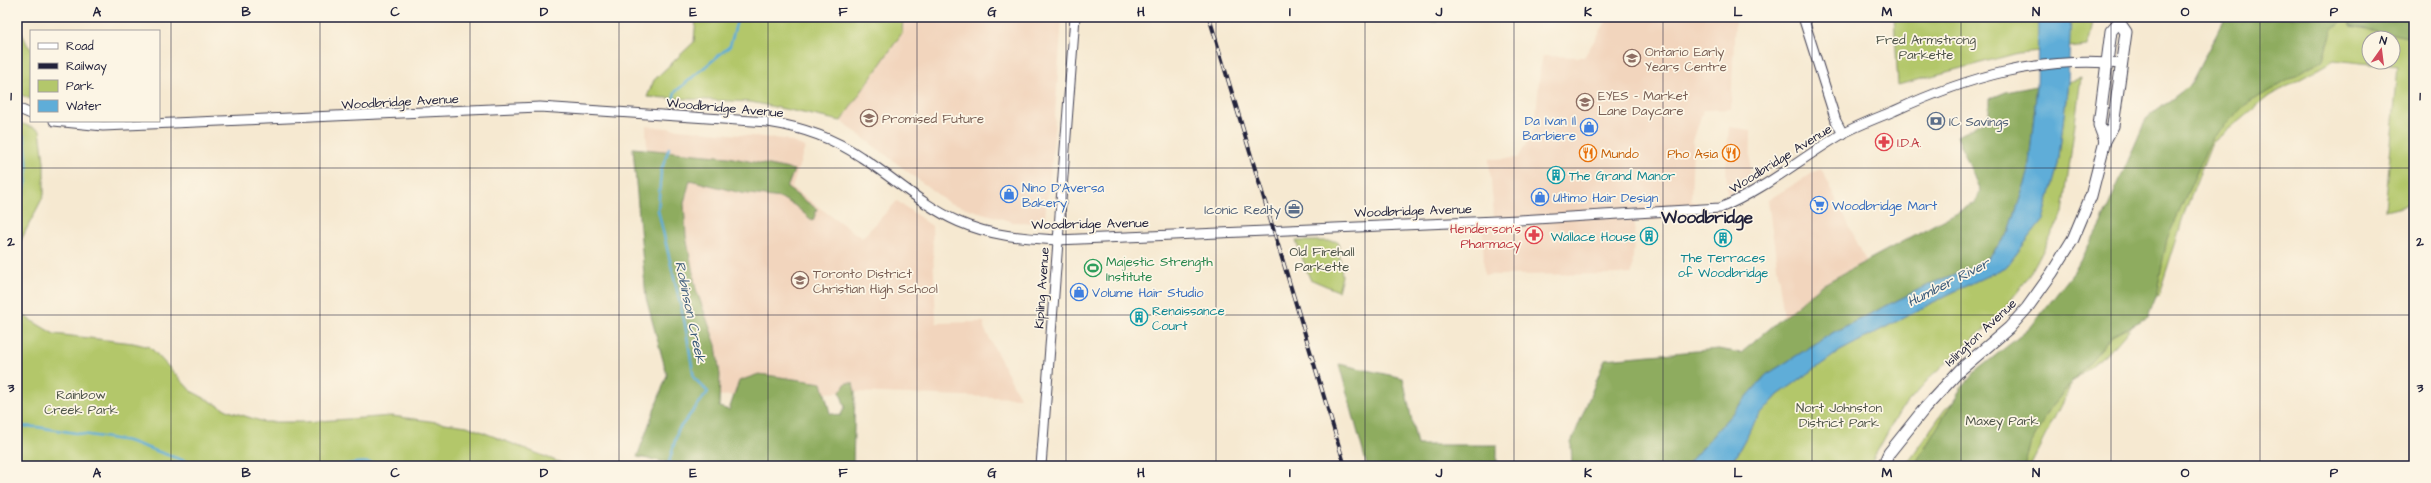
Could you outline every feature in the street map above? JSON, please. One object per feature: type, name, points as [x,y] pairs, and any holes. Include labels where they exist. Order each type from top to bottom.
[{"type":"main road","name":"Islington Avenue","points":[[1883,466],[1889,453],[1925,408],[1960,370],[2009,328],[2052,273],[2073,239],[2091,196],[2105,141],[2113,126],[2126,32],[2120,20],[2111,31],[2106,62],[2099,125],[2105,141]]},
{"type":"street","name":"Kipling Avenue","points":[[1041,466],[1075,17]]},
{"type":"street","points":[[1803,17],[1836,121],[1843,134]]},
{"type":"street","name":"Woodbridge Avenue","points":[[64,122],[103,126],[540,107],[768,122],[798,128],[838,144],[866,160],[924,203],[969,226],[1007,236],[1057,240],[1519,220],[1720,208],[1741,199],[1843,134],[1927,96],[1968,80],[2020,68],[2083,62],[2122,64]]},
{"type":"street","points":[[17,108],[30,114]]},
{"type":"shaded area","points":[[903,17],[1062,17],[1052,160],[1044,223],[1013,222],[949,203],[841,121],[902,33]]},
{"type":"shaded area","points":[[1609,17],[1735,17],[1731,109],[1703,110],[1693,141],[1691,201],[1722,212],[1635,222],[1632,274],[1484,275],[1483,227],[1495,227],[1489,159],[1518,158],[1535,128],[1540,70],[1543,56],[1584,57]]},
{"type":"shaded area","name":"Toronto District Christian High School","points":[[646,126],[784,139],[805,147],[792,188],[862,238],[897,201],[932,226],[936,323],[984,322],[984,328],[1020,398],[855,392],[679,397],[650,211]]},
{"type":"shaded area","points":[[1729,127],[1751,130],[1750,180],[1740,189],[1727,195],[1726,161]]},
{"type":"shaded area","points":[[1821,168],[1866,261],[1820,286],[1784,317],[1768,200]]},
{"type":"green space","points":[[696,17],[903,17],[902,33],[841,121],[751,102],[647,97],[654,80],[694,42]]},
{"type":"green space","points":[[1347,17],[1438,17],[1437,22]]},
{"type":"green space","name":"Fred Armstrong Parkette","points":[[1894,17],[2094,17],[2088,46],[2018,53],[1898,85]]},
{"type":"green space","name":"Maxey Park","points":[[2225,17],[2346,17],[2332,29],[2323,59],[2245,105],[2212,138],[2167,239],[2156,297],[2148,317],[2112,336],[2051,407],[2030,446],[2024,466],[1914,466],[1961,388],[1976,371],[2030,328],[2074,272],[2101,223],[2146,119],[2190,85]]},
{"type":"green space","name":"Maxey Park","points":[[2236,17],[2414,17],[2414,203],[2385,210],[2398,70],[2401,70],[2401,30],[2361,30],[2361,63],[2334,60],[2269,96],[2212,143],[2186,209],[2159,294],[2115,346],[2073,381],[2030,466],[1905,466],[1945,409],[2016,344],[2075,282]]},
{"type":"green space","points":[[2348,17],[2414,17],[2414,38],[2401,36],[2401,30],[2372,30],[2351,26]]},
{"type":"green space","points":[[17,23],[30,47],[30,99],[17,93]]},
{"type":"green space","name":"Nort Johnston District Park","points":[[2081,78],[2063,213],[2029,277],[1997,318],[1932,375],[1899,412],[1869,466],[1730,466],[1755,421],[1778,395],[1840,351],[1949,294],[2006,267],[2043,220],[2058,165],[2068,82]]},
{"type":"green space","points":[[2037,86],[2028,174],[2009,232],[1985,261],[1926,286],[1834,332],[1766,375],[1686,466],[1572,466],[1571,443],[1605,359],[1719,349],[1741,353],[1820,286],[1976,202],[1980,191],[1957,136],[1989,119],[1989,99],[2006,92]]},
{"type":"green space","points":[[17,122],[40,130],[44,162],[44,195],[17,248]]},
{"type":"green space","points":[[633,148],[728,157],[794,170],[787,188],[817,209],[813,221],[794,205],[781,198],[741,193],[690,180],[684,203],[686,236],[696,289],[716,345],[720,375],[719,407],[729,410],[739,381],[759,374],[822,383],[830,413],[840,416],[845,407],[840,392],[846,383],[853,383],[855,392],[853,466],[689,466],[637,457],[667,375],[646,298]]},
{"type":"green space","name":"Old Firehall Parkette","points":[[1296,241],[1338,241],[1342,276],[1338,291],[1310,279]]},
{"type":"green space","name":"Rainbow Creek Park","points":[[17,312],[54,334],[133,343],[150,347],[191,391],[229,411],[264,422],[304,422],[392,416],[467,426],[569,466],[17,466]]},
{"type":"green space","points":[[1339,364],[1403,378],[1417,445],[1497,445],[1497,466],[1367,466]]},
{"type":"water","name":"Humber River","points":[[2038,17],[2071,17],[2068,82],[2058,165],[2043,220],[2006,267],[1949,294],[1840,351],[1778,395],[1755,421],[1730,466],[1686,466],[1766,375],[1834,332],[1926,286],[1986,261],[2009,232],[2028,174],[2037,86]]},
{"type":"waterway","name":"Robinson Creek","points":[[673,101],[675,92],[730,46],[738,17]]},
{"type":"waterway","points":[[17,208],[25,191],[27,173],[27,154],[24,136]]},
{"type":"waterway","name":"Robinson Creek","points":[[668,466],[678,430],[708,392],[694,378],[685,324],[658,210],[661,171],[669,148]]},
{"type":"waterway","points":[[17,426],[37,427],[128,441],[199,466]]},
{"type":"waterway","points":[[338,466],[365,462],[380,466]]},
{"type":"railway","points":[[1209,17],[1345,466]]},
{"type":"place","name":"Ontario Early Years Centre","points":[[1632,58]]},
{"type":"place","name":"EYES - Market Lane Daycare","points":[[1585,102]]},
{"type":"place","name":"Promised Future","points":[[869,118]]},
{"type":"place","name":"IC Savings","points":[[1936,121]]},
{"type":"place","name":"Da Ivan Il Barbiere","points":[[1589,127]]},
{"type":"place","name":"I.D.A.","points":[[1884,142]]},
{"type":"place","name":"Mundo","points":[[1588,153]]},
{"type":"place","name":"Pho Asia","points":[[1731,153]]},
{"type":"place","name":"The Grand Manor","points":[[1556,175]]},
{"type":"place","name":"Nino D'Aversa Bakery","points":[[1009,194]]},
{"type":"place","name":"Ultimo Hair Design","points":[[1540,197]]},
{"type":"place","name":"Woodbridge Mart","points":[[1819,205]]},
{"type":"place","name":"Iconic Realty","points":[[1294,209]]},
{"type":"place","name":"Henderson's Pharmacy","points":[[1534,235]]},
{"type":"place","name":"Wallace House","points":[[1649,236]]},
{"type":"place","name":"The Terraces of Woodbridge","points":[[1723,238]]},
{"type":"place","name":"Majestic Strength Institute","points":[[1093,268]]},
{"type":"place","name":"Toronto District Christian High School","points":[[800,280]]},
{"type":"place","name":"Volume Hair Studio","points":[[1079,292]]},
{"type":"place","name":"Renaissance Court","points":[[1139,317]]},
{"type":"district","name":"Woodbridge","points":[[1707,217]]}]
